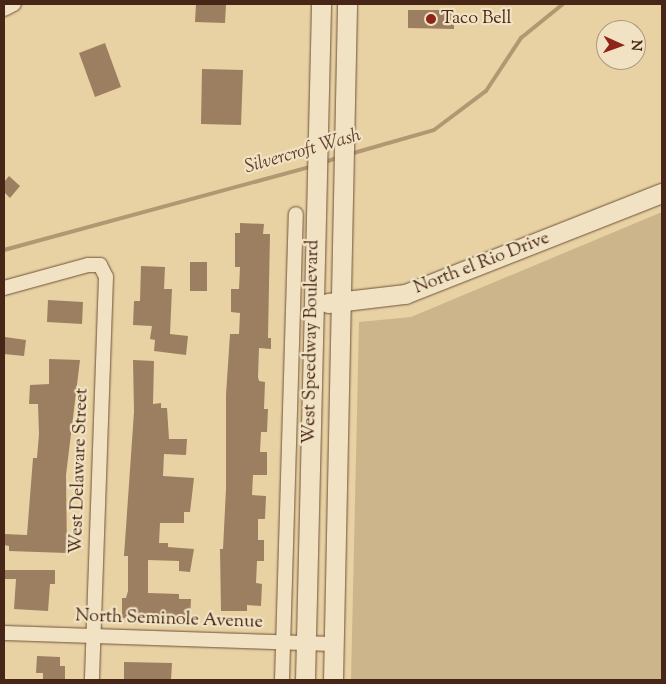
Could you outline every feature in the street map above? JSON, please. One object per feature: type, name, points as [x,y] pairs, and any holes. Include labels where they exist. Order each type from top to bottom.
[{"type":"main road","name":"West Speedway Boulevard","points":[[305,680],[321,4]]},
{"type":"main road","name":"West Speedway Boulevard","points":[[333,680],[339,303],[347,4]]},
{"type":"main road","points":[[320,47],[346,46]]},
{"type":"main road","name":"North el Rio Drive","points":[[313,302],[339,303],[405,294],[662,193]]},
{"type":"street","points":[[4,9],[14,4]]},
{"type":"street","name":"West Speedway Boulevard","points":[[282,680],[296,214]]},
{"type":"street","name":"West Delaware Street","points":[[4,288],[100,265],[106,276],[92,680]]},
{"type":"street","name":"North el Rio Drive","points":[[294,302],[313,302]]},
{"type":"street","name":"North Seminole Avenue","points":[[4,633],[333,644]]},
{"type":"shaded area","points":[[662,212],[662,680],[351,680],[359,322],[411,317]]},
{"type":"building","points":[[196,4],[226,4],[225,23],[195,22]]},
{"type":"building","name":"Taco Bell","points":[[408,10],[454,10],[454,29],[408,28]]},
{"type":"building","points":[[105,43],[121,87],[95,97],[79,53]]},
{"type":"building","points":[[202,69],[243,70],[241,125],[201,124]]},
{"type":"building","points":[[9,176],[20,186],[10,198],[4,192],[4,182]]},
{"type":"building","points":[[240,223],[264,224],[263,234],[270,234],[268,338],[271,338],[271,349],[259,348],[258,377],[259,381],[265,382],[264,409],[268,409],[267,432],[261,432],[260,452],[267,452],[267,475],[253,475],[252,495],[266,496],[265,519],[258,519],[258,540],[264,540],[264,561],[257,561],[256,583],[262,584],[261,606],[247,605],[247,611],[221,611],[220,549],[223,549],[226,489],[226,395],[230,334],[239,334],[240,313],[231,312],[231,289],[239,289],[240,267],[235,267],[235,233],[240,233]]},
{"type":"building","points":[[190,262],[207,262],[207,291],[190,291]]},
{"type":"building","points":[[141,266],[165,267],[164,289],[172,289],[170,334],[188,336],[186,355],[154,351],[155,340],[150,339],[152,326],[133,325],[134,301],[140,301]]},
{"type":"building","points":[[48,300],[83,302],[82,324],[47,322]]},
{"type":"building","points":[[5,337],[26,340],[24,356],[4,354]]},
{"type":"building","points":[[49,359],[80,360],[66,475],[67,553],[9,551],[9,546],[4,545],[4,534],[27,535],[33,458],[37,458],[39,434],[38,404],[29,404],[30,385],[49,384]]},
{"type":"building","points":[[133,360],[154,361],[153,404],[161,403],[161,408],[167,408],[169,439],[187,439],[186,455],[164,454],[163,476],[194,478],[190,512],[184,512],[184,523],[160,523],[159,543],[168,543],[168,547],[194,549],[190,572],[179,571],[179,561],[148,560],[148,593],[179,594],[179,599],[191,599],[190,619],[178,619],[178,622],[122,618],[122,598],[126,598],[128,591],[128,556],[124,556],[134,412]]},
{"type":"building","points":[[4,570],[55,570],[55,584],[50,584],[48,611],[14,609],[16,579],[4,579]]},
{"type":"building","points":[[37,656],[60,657],[60,666],[65,666],[65,679],[43,679],[43,673],[36,673]]},
{"type":"building","points":[[124,662],[172,663],[171,680],[124,680]]},
{"type":"waterway","name":"Silvercroft Wash","points":[[350,154],[434,130],[486,91],[521,38],[563,4]]},
{"type":"waterway","name":"Silvercroft Wash","points":[[322,163],[339,157]]},
{"type":"waterway","name":"Silvercroft Wash","points":[[4,250],[313,166]]},
{"type":"place","name":"Taco Bell","points":[[431,19]]}]
